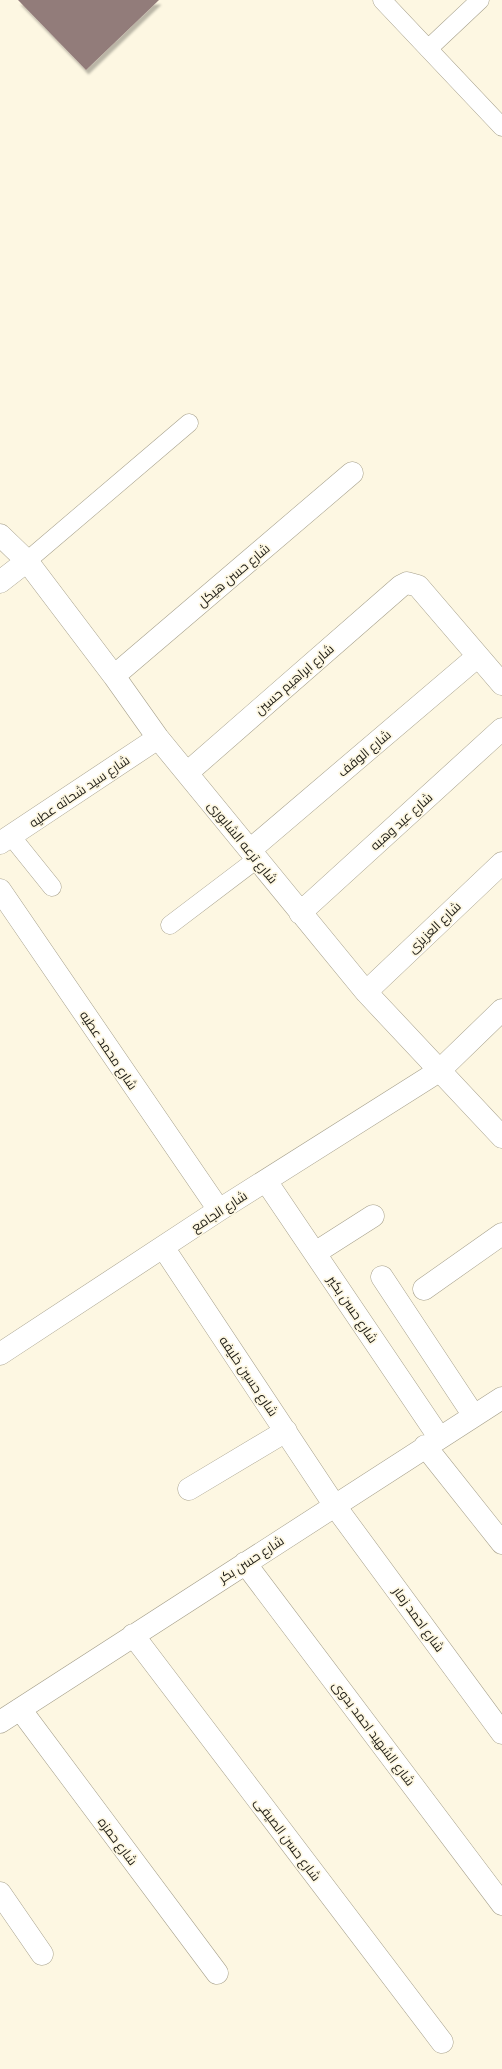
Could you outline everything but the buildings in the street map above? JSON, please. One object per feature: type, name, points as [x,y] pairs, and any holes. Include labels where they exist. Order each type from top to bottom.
[{"type":"street","name":"شارع حسن هيكل","points":[[114,676],[352,473]]},
{"type":"street","name":"شارع ترعه الشابورى","points":[[3,543],[27,561],[114,676],[158,738],[366,992],[439,1071],[499,1129]]},
{"type":"street","points":[[0,582],[27,561]]},
{"type":"street","name":"شارع ابراهيم حسين","points":[[187,773],[401,586],[407,583],[418,586],[478,656]]},
{"type":"street","points":[[478,656],[502,684]]},
{"type":"street","name":"شارع الوقف","points":[[253,855],[478,656]]},
{"type":"street","name":"شارع عيد وهبه","points":[[300,913],[502,729]]},
{"type":"street","name":"شارع سيد شحاته عطيه","points":[[6,840],[158,738]]},
{"type":"street","name":"شارع العزيزى","points":[[366,992],[502,862]]},
{"type":"street","name":"شارع محمد عطيه","points":[[0,890],[218,1210]]},
{"type":"street","name":"شارع الجامع","points":[[0,1354],[218,1210],[439,1071],[502,1010]]},
{"type":"street","name":"شارع حسن بكير","points":[[266,1181],[315,1253],[432,1442],[502,1542]]},
{"type":"street","points":[[315,1253],[373,1216]]},
{"type":"street","points":[[424,1289],[502,1234]]},
{"type":"street","name":"شارع حسين خليفه","points":[[163,1247],[335,1506]]},
{"type":"street","points":[[382,1277],[474,1416]]},
{"type":"street","name":"شارع حسن بكر","points":[[0,1722],[502,1398]]},
{"type":"street","points":[[188,1489],[286,1431]]},
{"type":"street","name":"شارع احمد زمار","points":[[335,1506],[502,1733]]},
{"type":"street","name":"شارع الشهيد احمد بدوى","points":[[245,1563],[502,1904]]},
{"type":"street","name":"شارع حسن الصيفى","points":[[133,1635],[442,2042]]},
{"type":"street","name":"شارع حمزه","points":[[20,1709],[216,1973]]},
{"type":"street","points":[[0,1894],[42,1954]]},
{"type":"lane","points":[[382,0],[502,127]]},
{"type":"lane","points":[[428,49],[480,0]]},
{"type":"lane","points":[[27,561],[189,423]]},
{"type":"lane","points":[[6,840],[52,887]]},
{"type":"lane","points":[[170,925],[253,855]]}]
